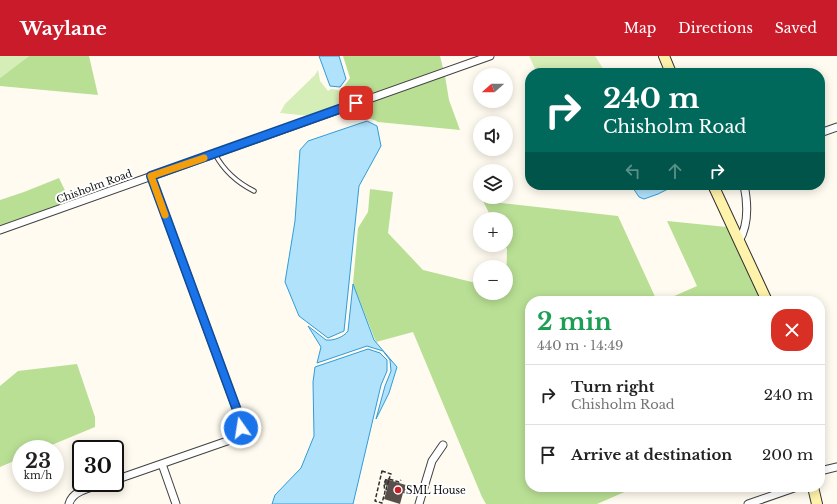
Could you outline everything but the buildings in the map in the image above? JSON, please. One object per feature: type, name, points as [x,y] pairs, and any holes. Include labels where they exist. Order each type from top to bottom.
[{"type":"main road","points":[[664,56],[669,68]]},
{"type":"main road","points":[[715,190],[765,296]]},
{"type":"main road","points":[[814,492],[817,504]]},
{"type":"street","name":"Chisholm Road","points":[[0,230],[490,56]]},
{"type":"street","points":[[825,131],[837,127]]},
{"type":"street","points":[[124,477],[233,438],[238,434],[241,428],[241,421],[151,176]]},
{"type":"street","points":[[739,241],[747,219],[745,190]]},
{"type":"street","points":[[419,504],[432,461],[443,445]]},
{"type":"street","points":[[162,464],[176,504]]},
{"type":"street","points":[[825,471],[837,467]]},
{"type":"street","points":[[69,504],[70,499],[75,494],[81,492]]},
{"type":"street","points":[[748,504],[783,492]]},
{"type":"lane","points":[[215,154],[222,166],[230,175],[243,186],[254,191]]},
{"type":"path","points":[[382,471],[391,474],[389,479],[386,479],[384,484],[386,490],[382,503],[375,501],[382,471]]},
{"type":"path","points":[[389,479],[399,482],[401,480]]},
{"type":"green space","points":[[0,56],[29,56],[0,78]]},
{"type":"green space","points":[[29,56],[89,56],[98,95],[0,86],[0,78]]},
{"type":"green space","points":[[343,56],[440,56],[443,68],[347,103],[343,88],[350,78]]},
{"type":"green space","points":[[529,56],[595,56],[603,68],[535,68]]},
{"type":"green space","points":[[318,70],[320,81],[328,91],[331,89],[339,90],[343,88],[347,103],[310,116],[280,113],[285,104],[315,75]]},
{"type":"green space","points":[[445,76],[449,100],[460,130],[378,122],[370,119],[351,120],[349,110]]},
{"type":"green space","points":[[59,178],[70,201],[0,226],[0,200]]},
{"type":"green space","points":[[370,189],[393,192],[388,233],[423,270],[473,282],[473,300],[513,300],[513,260],[507,260],[507,252],[513,252],[513,212],[488,212],[484,204],[510,204],[618,216],[655,296],[525,296],[525,492],[625,492],[597,504],[486,504],[413,332],[376,342],[353,284],[358,228],[368,212]]},
{"type":"green space","points":[[667,221],[727,227],[761,296],[674,296],[697,286]]},
{"type":"green space","points":[[77,364],[95,417],[95,427],[64,440],[12,440],[12,462],[0,467],[0,386],[18,371]]},
{"type":"water","points":[[319,56],[339,56],[346,79],[340,87],[330,86]]},
{"type":"water","points":[[367,121],[377,126],[381,146],[359,186],[344,331],[328,338],[299,316],[285,282],[295,221],[300,150],[308,141]]},
{"type":"water","points":[[634,190],[666,190],[644,199],[639,197]]},
{"type":"water","points":[[353,284],[374,340],[397,367],[389,393],[376,419],[385,386],[391,371],[390,360],[383,351],[367,346],[317,363],[321,347],[308,326],[326,340],[332,340],[344,335],[348,331]]},
{"type":"water","points":[[368,349],[380,353],[387,360],[387,371],[381,385],[353,504],[272,504],[275,495],[301,468],[314,436],[313,382],[315,367]]},
{"type":"slow traffic","points":[[165,215],[151,176],[204,158]]},
{"type":"place","name":"SML House","points":[[398,490]]},
{"type":"route","points":[[241,428],[241,421],[151,176],[356,103]]}]
